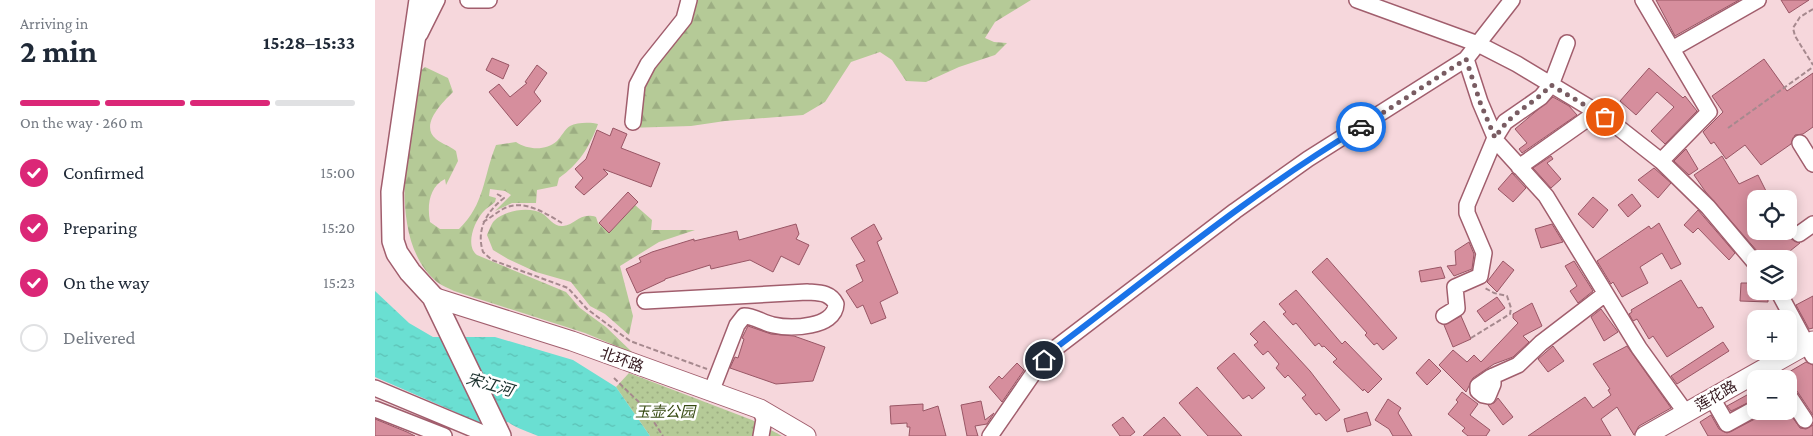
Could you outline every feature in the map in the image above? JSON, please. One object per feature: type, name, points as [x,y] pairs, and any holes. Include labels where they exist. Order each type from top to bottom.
[{"type":"highway","points":[[420,0],[415,47],[391,192],[391,229],[397,253],[410,272],[433,297],[500,436]]},
{"type":"main road","name":"北环路","points":[[433,297],[572,341],[760,409],[806,436]]},
{"type":"main road","name":"莲花路","points":[[1645,436],[1712,398],[1811,347]]},
{"type":"street","points":[[415,47],[437,0]]},
{"type":"street","points":[[468,0],[489,0]]},
{"type":"street","points":[[633,122],[637,85],[648,64],[684,18],[689,0]]},
{"type":"street","points":[[1357,0],[1478,44],[1597,112],[1661,161],[1708,207],[1747,253]]},
{"type":"street","points":[[990,436],[1035,371],[1053,350],[1235,211],[1284,178],[1308,159],[1466,59],[1512,0]]},
{"type":"street","points":[[1643,0],[1709,112],[1661,161]]},
{"type":"street","points":[[1672,49],[1758,0]]},
{"type":"street","points":[[1444,316],[1457,308],[1455,287],[1481,276],[1484,253],[1467,213],[1467,205],[1495,138],[1505,122],[1541,96],[1551,85],[1567,43]]},
{"type":"street","points":[[1466,59],[1480,102],[1495,138],[1545,196],[1639,348],[1685,413]]},
{"type":"street","points":[[1519,167],[1597,112]]},
{"type":"street","points":[[1800,143],[1813,164]]},
{"type":"street","points":[[1799,234],[1813,224]]},
{"type":"street","points":[[645,301],[807,292],[824,293],[833,298],[837,304],[834,313],[829,318],[814,323],[781,326],[744,316],[737,325],[711,392]]},
{"type":"street","points":[[1493,376],[1518,365],[1541,343],[1605,294]]},
{"type":"street","points":[[1783,300],[1811,347]]},
{"type":"street","points":[[375,388],[493,436]]},
{"type":"street","points":[[1712,398],[1727,424],[1747,413]]},
{"type":"street","points":[[1797,408],[1805,420]]},
{"type":"street","points":[[375,409],[444,436]]},
{"type":"street","points":[[760,409],[764,419],[761,436]]},
{"type":"path","points":[[1728,128],[1813,66],[1795,36],[1793,28],[1801,18],[1813,9]]},
{"type":"path","points":[[497,194],[503,198],[483,222],[481,244],[483,252],[492,260],[567,288],[587,309],[630,341],[718,373]]},
{"type":"path","points":[[483,222],[503,209],[521,206],[541,210],[562,223]]},
{"type":"path","points":[[1471,338],[1506,318],[1511,308],[1507,296],[1485,289],[1477,278]]},
{"type":"path","points":[[614,378],[645,408],[663,436]]},
{"type":"green space","points":[[689,0],[1031,0],[995,22],[985,38],[994,42],[1007,43],[995,55],[959,67],[926,82],[906,81],[892,60],[880,52],[851,62],[825,102],[803,115],[725,121],[691,126],[627,128],[632,102]]},
{"type":"green space","points":[[425,67],[448,78],[453,92],[434,114],[430,127],[431,133],[436,139],[456,151],[458,161],[446,185],[445,179],[440,182],[435,187],[430,198],[430,222],[440,229],[459,229],[468,220],[479,200],[496,145],[516,142],[526,147],[542,148],[557,141],[570,126],[584,123],[598,124],[583,155],[559,178],[557,186],[537,190],[536,203],[512,203],[495,211],[511,195],[505,191],[490,189],[489,196],[496,198],[495,202],[480,216],[471,240],[473,251],[477,255],[566,292],[580,308],[606,327],[633,353],[585,333],[454,291],[437,282],[421,263],[411,240],[406,213],[404,184],[416,75]]},
{"type":"green space","points":[[635,205],[652,220],[651,230],[695,230],[659,242],[620,266],[633,316],[629,335],[605,314],[590,306],[571,282],[536,272],[508,259],[493,250],[487,235],[493,222],[499,217],[518,210],[538,212],[554,224],[560,226],[567,225],[585,216],[596,217],[598,223],[609,233]]},
{"type":"green space","name":"玉壶公园","points":[[629,373],[752,420],[782,436],[650,436],[616,387]]},
{"type":"water","name":"宋江河","points":[[375,291],[409,323],[433,337],[495,337],[573,360],[616,387],[650,436],[538,436],[508,422],[486,429],[453,411],[375,377]]},
{"type":"building","points":[[1656,0],[1739,0],[1675,36]]},
{"type":"building","points":[[1781,0],[1809,0],[1789,13]]},
{"type":"building","points":[[492,58],[509,65],[503,79],[486,70]]},
{"type":"building","points":[[1764,59],[1787,91],[1813,73],[1813,127],[1803,134],[1795,135],[1791,144],[1761,165],[1745,145],[1726,159],[1714,142],[1711,144],[1703,132],[1723,112],[1712,96]]},
{"type":"building","points":[[537,65],[547,73],[534,92],[541,101],[517,126],[489,92],[499,84],[510,97],[527,83],[525,82]]},
{"type":"building","points":[[1649,68],[1683,98],[1685,96],[1697,111],[1665,144],[1651,131],[1674,107],[1657,92],[1636,115],[1620,101]]},
{"type":"building","points":[[1553,97],[1569,106],[1577,115],[1522,153],[1519,149],[1527,143],[1515,129]]},
{"type":"building","points":[[613,128],[627,134],[621,148],[660,163],[651,187],[603,169],[608,174],[584,195],[575,187],[583,178],[575,169],[586,159],[597,130],[610,136]]},
{"type":"building","points":[[1686,149],[1698,169],[1689,175],[1674,161]]},
{"type":"building","points":[[1551,156],[1553,159],[1547,163],[1561,179],[1551,188],[1533,168]]},
{"type":"building","points":[[1722,156],[1739,184],[1758,175],[1766,190],[1747,190],[1747,239],[1705,191],[1694,175]]},
{"type":"building","points":[[1654,168],[1671,183],[1658,198],[1638,180]]},
{"type":"building","points":[[1512,173],[1526,188],[1513,202],[1498,189]]},
{"type":"building","points":[[628,192],[638,202],[609,233],[599,223]]},
{"type":"building","points":[[1632,194],[1641,206],[1628,217],[1618,205]]},
{"type":"building","points":[[1593,197],[1608,210],[1593,228],[1578,214]]},
{"type":"building","points":[[1698,210],[1735,253],[1729,260],[1698,228],[1693,233],[1684,225]]},
{"type":"building","points":[[1659,223],[1681,264],[1671,269],[1662,253],[1640,267],[1648,283],[1622,297],[1613,282],[1611,284],[1597,261],[1649,226],[1651,229]]},
{"type":"building","points":[[796,224],[799,234],[796,239],[809,245],[799,265],[781,256],[773,272],[750,260],[711,269],[710,265],[665,279],[637,293],[626,269],[641,262],[639,258],[652,252],[694,239],[694,241],[737,231],[739,240]]},
{"type":"building","points":[[874,224],[882,239],[877,242],[898,293],[880,302],[886,318],[871,324],[863,305],[857,308],[846,291],[863,281],[856,265],[865,261],[851,238]]},
{"type":"building","points":[[1552,224],[1563,242],[1541,248],[1535,229]]},
{"type":"building","points":[[1748,240],[1793,240],[1800,243],[1791,250],[1756,250]]},
{"type":"building","points":[[1469,242],[1474,254],[1472,269],[1454,276],[1447,266],[1456,265],[1455,251]]},
{"type":"building","points":[[1327,258],[1397,338],[1383,350],[1377,343],[1374,345],[1365,335],[1367,333],[1312,272]]},
{"type":"building","points":[[1503,261],[1514,270],[1497,292],[1487,282]]},
{"type":"building","points":[[1574,261],[1593,291],[1578,303],[1570,291],[1577,286],[1565,266]]},
{"type":"building","points":[[1441,267],[1445,278],[1421,282],[1419,271]]},
{"type":"building","points":[[1681,280],[1698,308],[1702,307],[1714,327],[1667,357],[1653,336],[1649,339],[1637,319],[1633,321],[1629,314],[1632,312],[1631,310]]},
{"type":"building","points":[[1741,283],[1747,283],[1747,300],[1768,300],[1768,302],[1740,301]]},
{"type":"building","points":[[1296,290],[1342,344],[1345,341],[1382,379],[1368,393],[1364,389],[1363,391],[1333,362],[1337,359],[1324,346],[1322,347],[1319,343],[1315,346],[1296,323],[1293,325],[1283,314],[1286,312],[1279,304]]},
{"type":"building","points":[[1813,296],[1813,328],[1809,329],[1796,305]]},
{"type":"building","points":[[1497,297],[1505,308],[1485,322],[1477,311]]},
{"type":"building","points":[[1532,303],[1542,326],[1523,336],[1529,342],[1513,357],[1494,364],[1473,378],[1466,392],[1439,365],[1453,350],[1467,362],[1474,355],[1481,362],[1518,323],[1513,318],[1513,314]]},
{"type":"building","points":[[1601,309],[1618,332],[1604,341],[1591,317]]},
{"type":"building","points":[[1461,316],[1471,339],[1453,347],[1444,325]]},
{"type":"building","points":[[1264,321],[1310,371],[1340,410],[1326,421],[1319,413],[1316,415],[1302,398],[1306,395],[1288,375],[1285,378],[1276,368],[1279,364],[1268,351],[1263,355],[1254,345],[1258,342],[1250,334]]},
{"type":"building","points":[[748,326],[771,334],[794,336],[825,347],[813,381],[776,384],[730,368],[735,357],[738,358],[744,339],[742,338]]},
{"type":"building","points":[[1723,342],[1729,351],[1677,384],[1671,376]]},
{"type":"building","points":[[1553,346],[1564,361],[1548,372],[1538,359]]},
{"type":"building","points":[[1627,346],[1671,408],[1639,426],[1634,435],[1617,407],[1601,419],[1611,436],[1528,436],[1585,397],[1593,408],[1611,395],[1608,390],[1610,389],[1593,364]]},
{"type":"building","points":[[1234,353],[1265,388],[1252,399],[1249,395],[1243,399],[1217,368]]},
{"type":"building","points":[[1429,359],[1441,371],[1427,385],[1416,373]]},
{"type":"building","points":[[1806,362],[1813,365],[1813,415],[1797,391],[1797,370],[1792,370]]},
{"type":"building","points":[[1017,363],[1024,370],[1002,402],[989,387],[999,376],[1002,379]]},
{"type":"building","points":[[1197,387],[1242,436],[1208,436],[1179,403]]},
{"type":"building","points":[[1462,392],[1478,404],[1470,415],[1490,430],[1486,436],[1468,436],[1462,431],[1465,428],[1448,414],[1458,402],[1456,400]]},
{"type":"building","points":[[1747,395],[1747,403],[1731,411],[1727,406]]},
{"type":"building","points":[[1498,398],[1513,417],[1503,425],[1488,405],[1494,403]]},
{"type":"building","points":[[1388,399],[1401,408],[1398,413],[1412,436],[1393,436],[1389,429],[1375,420]]},
{"type":"building","points":[[981,401],[985,420],[994,413],[987,424],[975,426],[978,436],[967,436],[961,405]]},
{"type":"building","points":[[923,404],[923,411],[938,406],[946,436],[909,436],[910,427],[907,427],[907,423],[891,424],[890,406]]},
{"type":"building","points":[[1367,412],[1371,425],[1347,432],[1344,419]]},
{"type":"building","points":[[1711,415],[1719,429],[1727,433],[1753,420],[1794,420],[1800,428],[1806,429],[1813,425],[1813,436],[1708,436],[1700,422]]},
{"type":"building","points":[[1123,417],[1135,432],[1130,436],[1120,436],[1112,425]]},
{"type":"building","points":[[1164,417],[1181,436],[1143,436]]},
{"type":"building","points":[[375,419],[407,432],[415,436],[375,436]]},
{"type":"way so far","points":[[1361,127],[1466,59],[1480,102],[1495,138],[1505,122],[1541,96],[1551,85],[1605,117]]},
{"type":"route","points":[[1044,360],[1053,350],[1235,211],[1284,178],[1308,159],[1361,127]]}]
